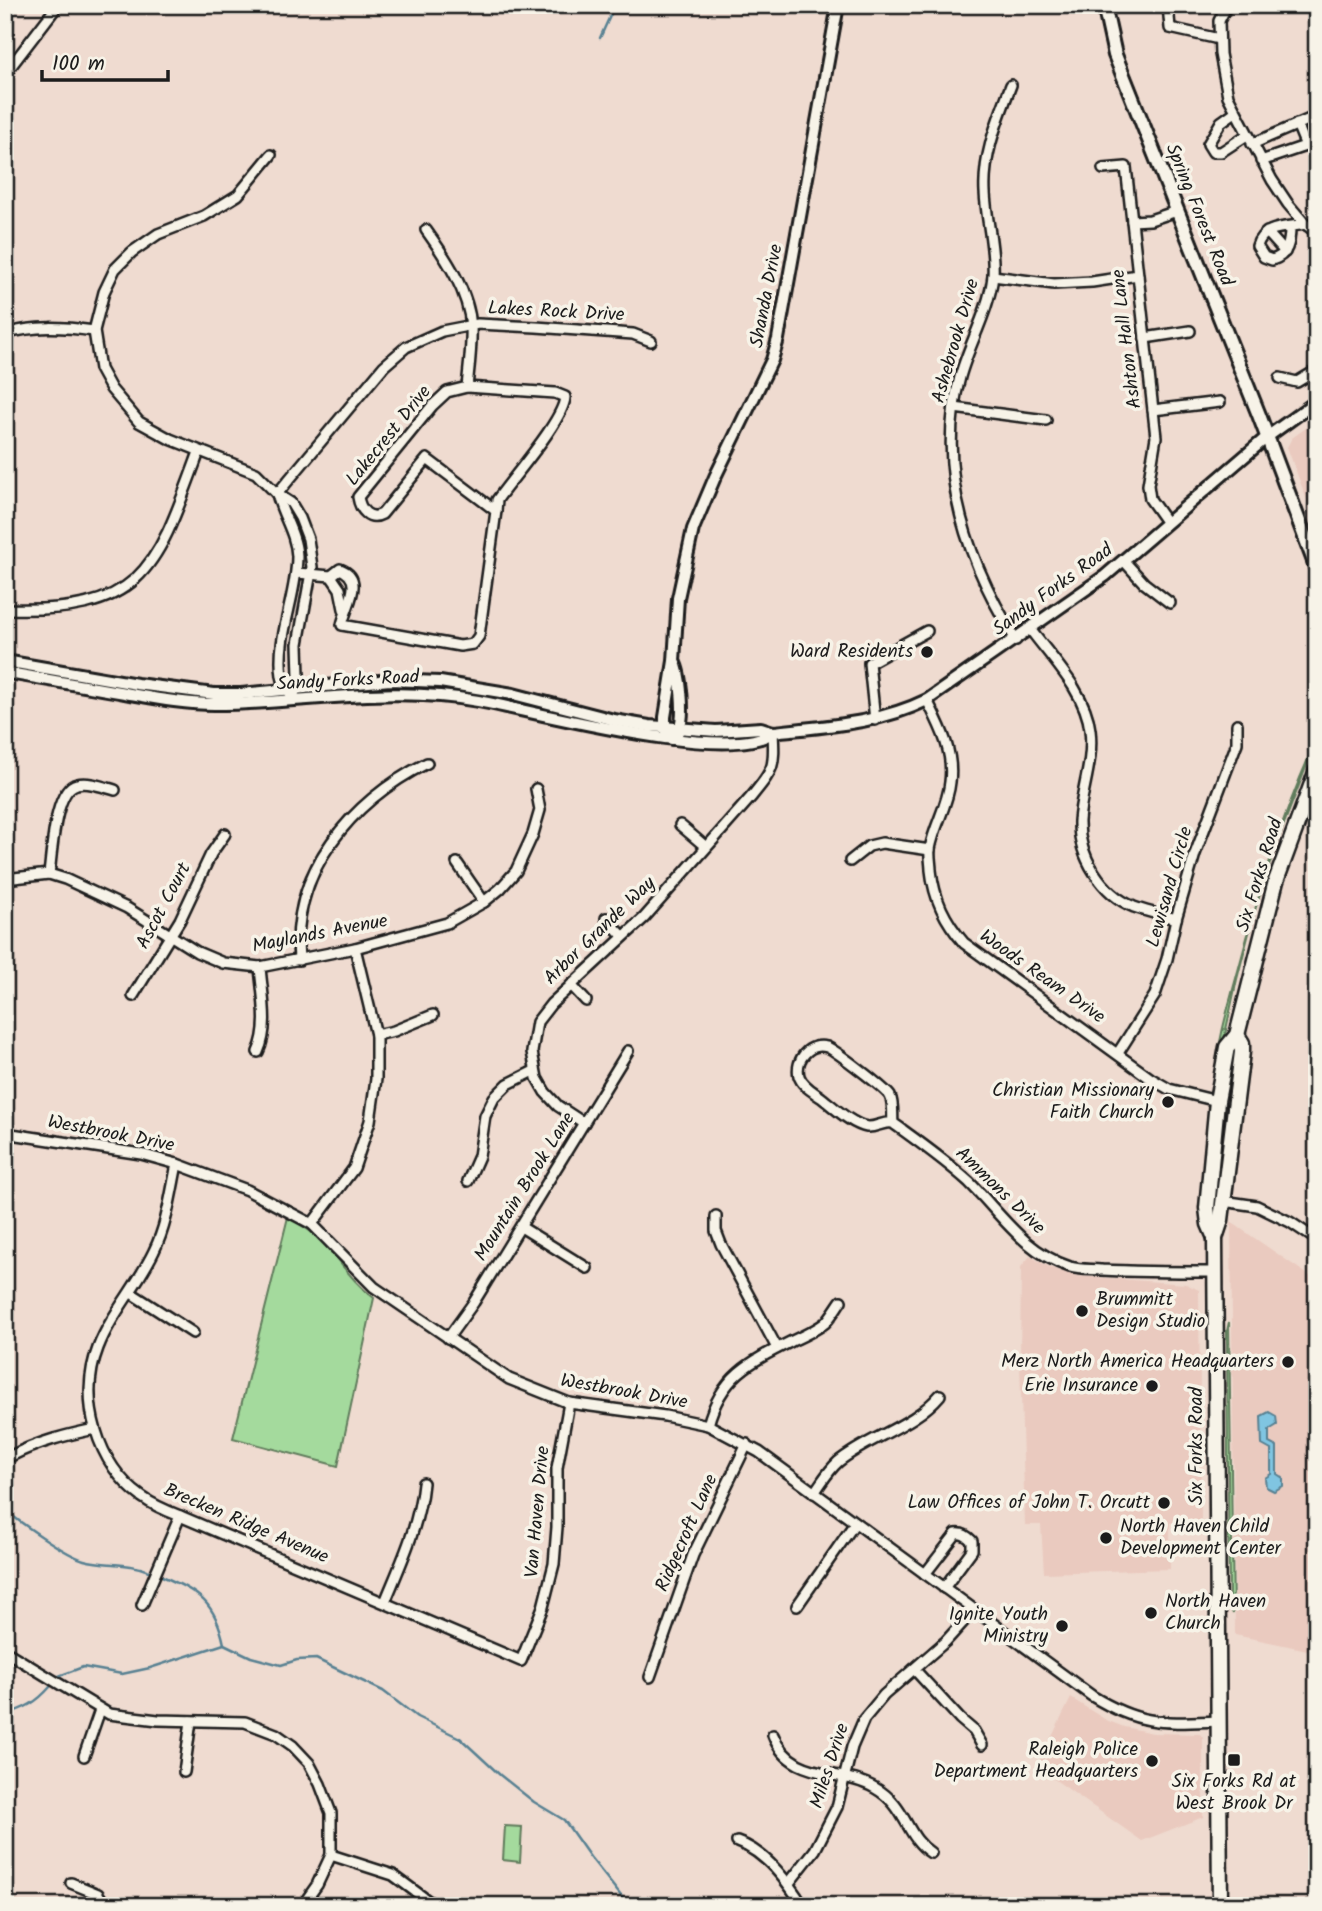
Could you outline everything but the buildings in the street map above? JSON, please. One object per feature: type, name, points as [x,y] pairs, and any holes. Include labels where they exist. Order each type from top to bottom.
[{"type":"main road","name":"Spring Forest Road","points":[[1104,5],[1115,55],[1317,569]]},
{"type":"main road","name":"Six Forks Road","points":[[1215,1238],[1210,1230],[1207,1208],[1217,1101],[1227,1047],[1237,1035],[1276,881],[1316,773]]},
{"type":"main road","name":"Six Forks Road","points":[[1220,1906],[1215,1238],[1220,1227],[1242,1052],[1242,1043],[1237,1035]]},
{"type":"street","points":[[5,74],[58,5]]},
{"type":"street","name":"Shanda Drive","points":[[665,728],[670,675],[674,661],[678,598],[693,529],[772,360],[778,339],[838,5]]},
{"type":"street","points":[[1168,5],[1170,28],[1219,38]]},
{"type":"street","points":[[1227,5],[1219,21],[1219,38],[1228,96],[1261,161],[1287,204],[1317,233]]},
{"type":"street","name":"Ashebrook Drive","points":[[1011,85],[993,133],[985,170],[993,276],[989,296],[959,378],[954,408],[952,457],[959,514],[976,563],[1016,640]]},
{"type":"street","points":[[1235,112],[1221,122],[1208,144],[1213,152],[1221,152],[1317,116]]},
{"type":"street","points":[[1297,124],[1306,146]]},
{"type":"street","points":[[1261,161],[1317,142]]},
{"type":"street","points":[[271,155],[238,195],[225,205],[158,234],[132,252],[115,270],[104,292],[94,331],[100,369],[111,389],[139,422],[198,452],[256,473],[277,494],[291,503],[300,517],[308,538],[313,567],[298,644],[299,676],[292,688],[293,700]]},
{"type":"street","name":"Ashton Hall Lane","points":[[1103,169],[1126,167],[1156,437],[1148,485],[1150,499],[1167,523]]},
{"type":"street","points":[[1132,221],[1150,220],[1177,211]]},
{"type":"street","points":[[1290,227],[1290,243],[1285,252],[1272,260],[1264,257],[1257,246],[1267,232],[1272,229],[1305,224]]},
{"type":"street","points":[[426,230],[443,254],[461,289],[471,326],[467,387]]},
{"type":"street","points":[[1267,232],[1285,252]]},
{"type":"street","points":[[993,276],[1054,284],[1138,275]]},
{"type":"street","name":"Lakes Rock Drive","points":[[277,494],[384,366],[406,347],[442,331],[471,326],[536,327],[634,334],[651,341]]},
{"type":"street","points":[[5,334],[48,327],[94,331]]},
{"type":"street","points":[[1145,338],[1190,331]]},
{"type":"street","points":[[1280,378],[1297,382],[1317,370]]},
{"type":"street","name":"Lakecrest Drive","points":[[297,573],[331,576],[340,569],[354,579],[346,595],[342,625],[460,646],[473,644],[478,636],[496,511],[497,500],[550,429],[565,404],[565,397],[555,393],[467,387],[447,392],[432,406],[358,497],[359,507],[366,514],[382,514],[427,459],[496,511]]},
{"type":"street","name":"Sandy Forks Road","points":[[5,661],[137,684],[214,694],[390,680],[440,682],[513,694],[614,720],[665,728],[716,731],[761,728],[773,732],[875,720],[927,700],[1083,593],[1124,561],[1267,437],[1317,401]]},
{"type":"street","points":[[1153,410],[1220,402]]},
{"type":"street","points":[[954,408],[1046,420]]},
{"type":"street","points":[[5,609],[68,608],[122,591],[157,555],[182,499],[198,452]]},
{"type":"street","points":[[277,494],[297,551],[297,573],[281,661],[282,678],[292,688]]},
{"type":"street","points":[[1124,561],[1144,583],[1170,603]]},
{"type":"street","name":"Lakecrest Drive","points":[[331,576],[346,595]]},
{"type":"street","points":[[1030,629],[1079,696],[1090,730],[1088,768],[1079,822],[1084,851],[1093,872],[1110,891],[1132,906],[1176,919]]},
{"type":"street","points":[[875,720],[869,663],[927,631]]},
{"type":"street","name":"Shanda Drive","points":[[674,661],[679,672],[680,729]]},
{"type":"street","name":"Sandy Forks Road","points":[[5,672],[210,704],[403,692],[444,695],[635,734],[673,739],[743,741],[766,738],[773,732]]},
{"type":"street","name":"Woods Ream Drive","points":[[927,700],[943,732],[950,759],[948,794],[930,850],[933,883],[939,906],[951,928],[964,943],[1118,1052],[1150,1078],[1169,1089],[1217,1101]]},
{"type":"street","name":"Lewisand Circle","points":[[1118,1052],[1155,995],[1195,854],[1237,743],[1237,724]]},
{"type":"street","points":[[665,728],[673,739],[680,729]]},
{"type":"street","name":"Arbor Grande Way","points":[[534,1071],[532,1052],[537,1022],[551,1004],[644,918],[767,778],[774,762],[773,732]]},
{"type":"street","points":[[299,960],[297,934],[302,901],[311,876],[332,841],[356,812],[379,792],[398,778],[427,763]]},
{"type":"street","points":[[48,874],[56,822],[61,800],[67,789],[79,783],[116,790]]},
{"type":"street","name":"Maylands Avenue","points":[[5,879],[48,874],[84,886],[127,908],[197,952],[223,963],[260,967],[355,948],[447,923],[484,902],[516,871],[533,834],[540,810],[536,789]]},
{"type":"street","points":[[680,825],[706,847]]},
{"type":"street","name":"Ascot Court","points":[[133,996],[191,901],[216,845],[225,834]]},
{"type":"street","points":[[850,861],[869,846],[882,843],[930,850]]},
{"type":"street","points":[[457,863],[484,902]]},
{"type":"street","points":[[606,918],[623,936]]},
{"type":"street","points":[[312,1224],[354,1168],[370,1121],[376,1079],[376,1035],[355,948]]},
{"type":"street","points":[[258,1052],[264,1041],[265,1029],[260,967]]},
{"type":"street","points":[[571,985],[586,1001]]},
{"type":"street","points":[[376,1035],[394,1031],[433,1015]]},
{"type":"street","points":[[827,1047],[886,1089],[892,1099],[893,1123],[885,1121],[869,1127],[855,1122],[808,1088],[800,1078],[798,1065],[802,1056],[812,1048],[827,1047]]},
{"type":"street","name":"Mountain Brook Lane","points":[[448,1338],[474,1302],[628,1051]]},
{"type":"street","points":[[468,1181],[479,1156],[485,1116],[494,1098],[508,1083],[534,1071],[545,1092],[558,1106],[584,1123]]},
{"type":"street","name":"Ammons Drive","points":[[893,1123],[944,1159],[1016,1235],[1034,1249],[1060,1263],[1074,1268],[1215,1272]]},
{"type":"street","name":"Westbrook Drive","points":[[5,1133],[99,1146],[177,1164],[247,1190],[312,1224],[374,1287],[509,1380],[569,1403],[665,1416],[708,1425],[747,1444],[1117,1712],[1156,1722],[1219,1721]]},
{"type":"street","name":"Brecken Ridge Avenue","points":[[177,1164],[161,1234],[131,1293],[105,1333],[97,1350],[91,1378],[90,1398],[95,1429],[107,1457],[122,1479],[141,1496],[180,1516],[521,1661]]},
{"type":"street","points":[[1223,1201],[1257,1206],[1290,1222],[1317,1240]]},
{"type":"street","points":[[716,1216],[716,1231],[721,1244],[777,1348]]},
{"type":"street","points":[[521,1227],[587,1268]]},
{"type":"street","points":[[131,1293],[193,1333]]},
{"type":"street","points":[[708,1425],[712,1408],[723,1388],[736,1373],[751,1362],[826,1322],[841,1301]]},
{"type":"street","points":[[814,1493],[837,1464],[863,1446],[924,1412],[940,1395]]},
{"type":"street","name":"Van Haven Drive","points":[[521,1661],[543,1607],[554,1564],[557,1527],[556,1468],[569,1403]]},
{"type":"street","points":[[11,1456],[29,1446],[95,1429]]},
{"type":"street","name":"Ridgecroft Lane","points":[[650,1677],[693,1555],[747,1444]]},
{"type":"street","points":[[385,1602],[412,1535],[421,1504],[422,1483]]},
{"type":"street","points":[[142,1605],[180,1516]]},
{"type":"street","points":[[797,1606],[855,1523]]},
{"type":"street","points":[[925,1574],[956,1534],[962,1533],[969,1538],[972,1541],[972,1550],[944,1588]]},
{"type":"street","name":"Miles Drive","points":[[789,1883],[815,1850],[837,1807],[852,1747],[864,1719],[884,1695],[946,1641],[974,1610]]},
{"type":"street","points":[[5,1651],[109,1714],[158,1720],[245,1722],[276,1734],[293,1746],[309,1763],[331,1812],[331,1854],[317,1885],[302,1906]]},
{"type":"street","points":[[914,1669],[960,1720],[974,1731],[982,1745]]},
{"type":"street","points":[[84,1756],[100,1710]]},
{"type":"street","points":[[184,1772],[191,1721]]},
{"type":"street","points":[[773,1735],[783,1753],[801,1766],[862,1781],[891,1799],[917,1842],[931,1853]]},
{"type":"street","points":[[737,1842],[755,1853],[789,1883],[803,1906]]},
{"type":"street","points":[[331,1854],[393,1875],[435,1906]]},
{"type":"street","points":[[71,1883],[98,1894],[106,1906]]},
{"type":"shaded area","points":[[1317,420],[1317,527],[1287,447],[1292,438]]},
{"type":"shaded area","points":[[1231,1222],[1317,1281],[1317,1652],[1235,1635]]},
{"type":"shaded area","points":[[1030,1256],[1051,1268],[1077,1276],[1186,1284],[1199,1290],[1201,1522],[1170,1523],[1170,1569],[1044,1573],[1041,1525],[1025,1525],[1020,1363],[1021,1267]]},
{"type":"shaded area","points":[[1071,1698],[1106,1720],[1124,1727],[1153,1733],[1200,1734],[1203,1738],[1203,1817],[1142,1841],[1037,1767]]},
{"type":"green space","points":[[1317,739],[1275,847],[1255,910],[1214,1085],[1223,1028],[1254,912],[1282,825]]},
{"type":"green space","points":[[288,1217],[320,1240],[374,1298],[338,1466],[233,1438]]},
{"type":"green space","points":[[1229,1322],[1233,1614],[1229,1601]]},
{"type":"green space","points":[[505,1826],[522,1827],[520,1862],[503,1860]]},
{"type":"water","points":[[1269,1412],[1276,1416],[1277,1425],[1269,1430],[1269,1443],[1277,1447],[1277,1474],[1283,1478],[1283,1486],[1274,1491],[1266,1487],[1265,1478],[1271,1474],[1271,1450],[1262,1445],[1261,1416]]},
{"type":"waterway","points":[[600,38],[615,5]]},
{"type":"waterway","points":[[5,1510],[76,1557],[149,1571]]},
{"type":"waterway","points":[[162,1576],[204,1601],[216,1618],[224,1644]]},
{"type":"waterway","points":[[59,1676],[83,1667],[122,1674],[150,1668],[224,1644],[251,1657],[281,1665],[297,1660],[316,1659],[383,1691],[417,1717],[460,1738],[534,1802],[564,1820],[629,1906]]},
{"type":"waterway","points":[[5,1714],[30,1704],[50,1687]]},
{"type":"place","name":"Ward Residents","points":[[927,652]]},
{"type":"place","name":"Christian Missionary Faith Church","points":[[1168,1102]]},
{"type":"place","name":"Brummitt Design Studio","points":[[1082,1311]]},
{"type":"place","name":"Merz North America Headquarters","points":[[1288,1362]]},
{"type":"place","name":"Erie Insurance","points":[[1152,1386]]},
{"type":"place","name":"Law Offices of John T. Orcutt","points":[[1164,1503]]},
{"type":"place","name":"North Haven Child Development Center","points":[[1106,1538]]},
{"type":"place","name":"North Haven Church","points":[[1151,1613]]},
{"type":"place","name":"Ignite Youth Ministry","points":[[1062,1626]]},
{"type":"place","name":"Six Forks Rd at West Brook Dr","points":[[1234,1760]]},
{"type":"place","name":"Raleigh Police Department Headquarters","points":[[1152,1761]]}]
